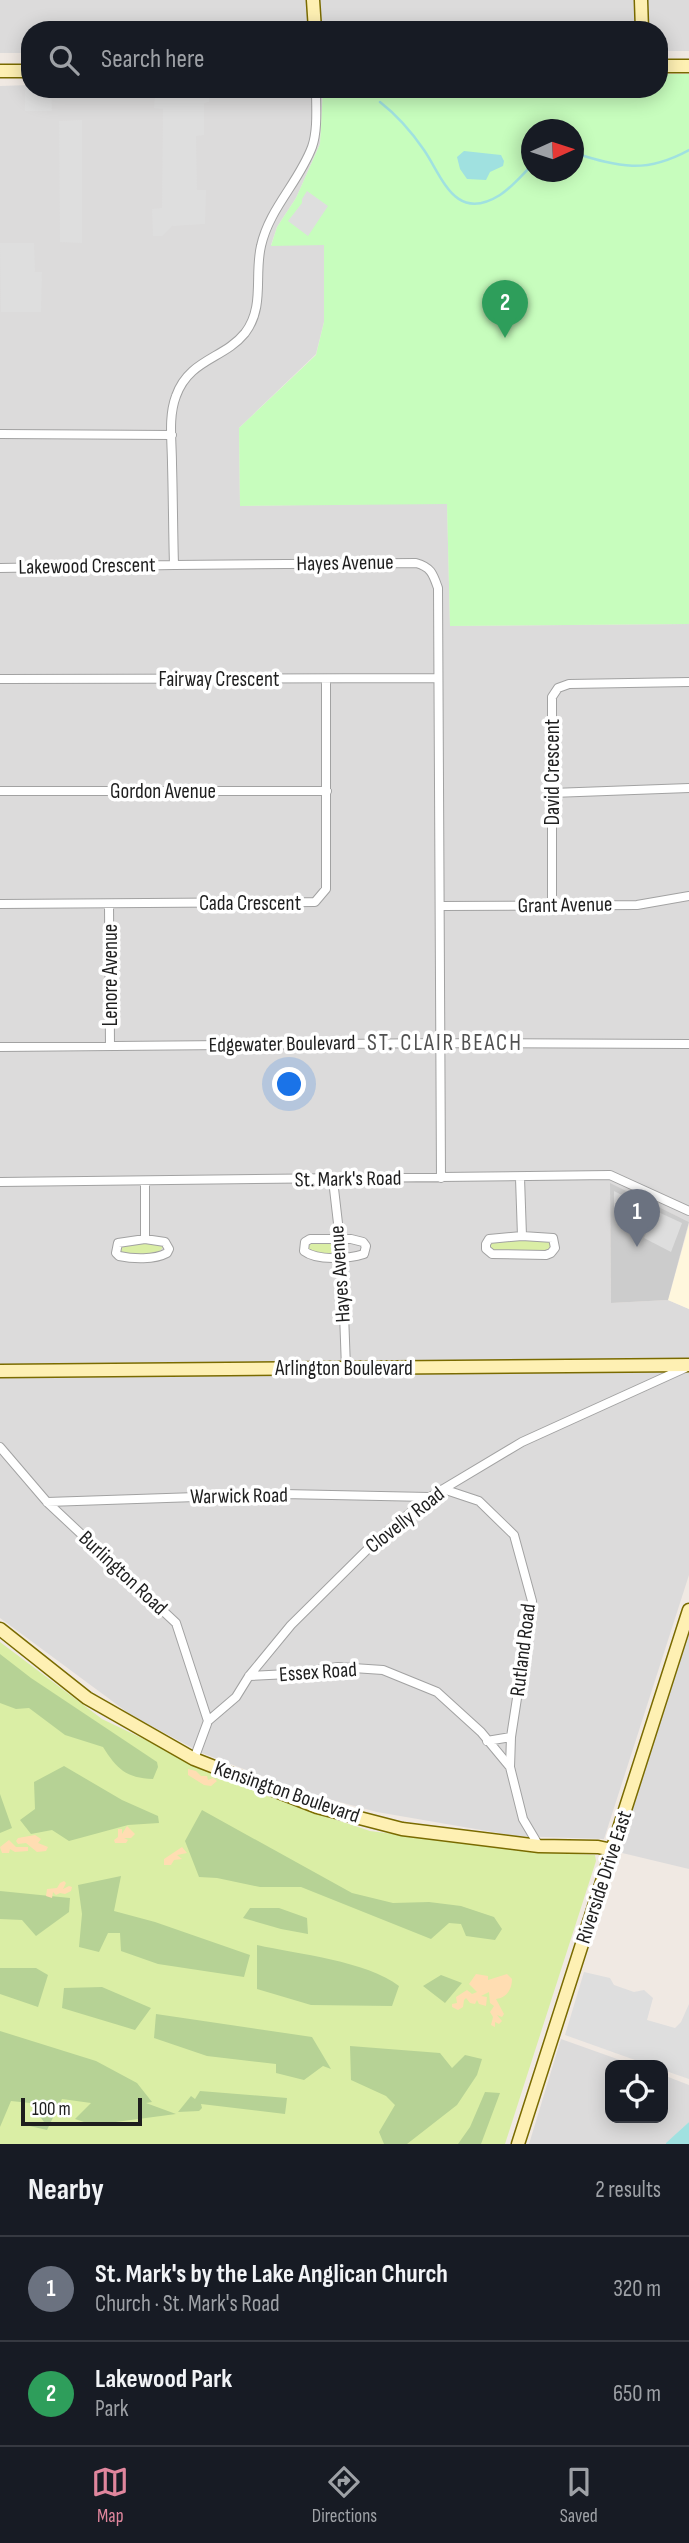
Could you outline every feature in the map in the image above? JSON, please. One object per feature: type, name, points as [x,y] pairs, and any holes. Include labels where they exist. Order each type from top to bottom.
[{"type":"street","points":[[313,0],[314,21]]},
{"type":"street","points":[[641,0],[642,21]]},
{"type":"street","points":[[668,66],[689,66]]},
{"type":"street","points":[[0,72],[21,71]]},
{"type":"street","points":[[174,565],[172,435],[176,396],[188,373],[207,358],[234,344],[246,331],[257,309],[261,246],[268,223],[297,177],[313,145],[316,98]]},
{"type":"street","points":[[0,434],[172,435]]},
{"type":"street","name":"Hayes Avenue","points":[[174,565],[416,563],[427,566],[432,571],[438,588],[441,1178]]},
{"type":"street","name":"Lakewood Crescent","points":[[0,568],[174,565]]},
{"type":"street","name":"Fairway Crescent","points":[[0,679],[438,678]]},
{"type":"street","name":"Cada Crescent","points":[[0,904],[315,902],[326,889],[327,679]]},
{"type":"street","name":"David Crescent","points":[[552,906],[552,697],[558,688],[569,684],[689,682]]},
{"type":"street","points":[[552,793],[689,788]]},
{"type":"street","name":"Gordon Avenue","points":[[0,791],[327,791]]},
{"type":"street","name":"Grant Avenue","points":[[440,906],[638,905],[689,896]]},
{"type":"street","name":"Lenore Avenue","points":[[110,904],[110,1046]]},
{"type":"street","name":"Edgewater Boulevard","points":[[0,1046],[689,1044]]},
{"type":"street","name":"St. Mark's Road","points":[[0,1182],[610,1175],[689,1211]]},
{"type":"street","points":[[520,1178],[522,1236]]},
{"type":"street","name":"Hayes Avenue","points":[[333,1180],[342,1258],[346,1368]]},
{"type":"street","points":[[145,1182],[145,1239]]},
{"type":"street","points":[[522,1236],[553,1238],[555,1248],[546,1255],[492,1254],[486,1249],[489,1239],[522,1236]]},
{"type":"street","points":[[338,1238],[358,1240],[366,1246],[364,1254],[342,1258],[312,1256],[304,1251],[305,1242],[338,1238]]},
{"type":"street","points":[[145,1239],[164,1242],[168,1245],[167,1253],[160,1256],[126,1258],[116,1253],[118,1243],[145,1239]]},
{"type":"street","name":"Arlington Boulevard","points":[[0,1371],[689,1366]]},
{"type":"street","name":"Clovelly Road","points":[[194,1759],[208,1721],[236,1697],[249,1676],[291,1625],[380,1536],[430,1497],[522,1442],[689,1366]]},
{"type":"street","name":"Burlington Road","points":[[0,1447],[47,1502],[176,1623],[208,1721]]},
{"type":"street","name":"Rutland Road","points":[[443,1489],[479,1500],[513,1535],[532,1601],[511,1737],[510,1767],[523,1819],[539,1846]]},
{"type":"street","name":"Warwick Road","points":[[47,1502],[283,1494],[430,1497]]},
{"type":"street","name":"Riverside Drive East","points":[[518,2144],[689,1610]]},
{"type":"street","name":"Kensington Boulevard","points":[[0,1629],[87,1698],[194,1759],[317,1807],[402,1829],[539,1846],[602,1847],[612,1850]]},
{"type":"street","name":"Essex Road","points":[[249,1676],[338,1667],[383,1670],[437,1692],[481,1732],[510,1767]]},
{"type":"street","points":[[488,1741],[511,1737]]},
{"type":"shaded area","points":[[0,0],[689,0],[689,51],[668,51],[668,21],[21,21],[21,53],[0,53]]},
{"type":"shaded area","points":[[21,85],[21,98],[323,98],[320,144],[296,198],[277,227],[271,245],[324,245],[324,322],[316,354],[239,428],[240,506],[447,503],[450,626],[689,624],[689,1222],[610,1184],[611,1303],[668,1300],[689,1309],[689,1575],[604,1839],[516,1836],[377,1812],[306,1793],[202,1753],[131,1715],[0,1618],[0,86]]},
{"type":"shaded area","points":[[25,98],[51,98],[52,111],[25,111]]},
{"type":"shaded area","points":[[155,98],[209,98],[209,102],[204,103],[204,135],[196,136],[197,190],[206,190],[205,224],[172,226],[162,236],[153,236],[152,209],[162,208],[163,109],[154,108]]},
{"type":"shaded area","points":[[82,120],[82,243],[60,242],[59,121]]},
{"type":"shaded area","points":[[307,191],[328,206],[308,236],[288,221],[302,203]]},
{"type":"shaded area","points":[[0,243],[34,243],[35,272],[42,272],[41,312],[1,312]]},
{"type":"shaded area","points":[[610,1183],[689,1222],[668,1300],[611,1303]]},
{"type":"shaded area","points":[[614,1191],[638,1203],[632,1214],[625,1211],[619,1221],[614,1216]]},
{"type":"shaded area","points":[[656,1211],[682,1223],[671,1252],[644,1238]]},
{"type":"shaded area","points":[[689,1225],[689,1309],[668,1300]]},
{"type":"shaded area","points":[[689,1633],[689,1869],[618,1852]]},
{"type":"shaded area","points":[[584,1972],[610,1978],[614,1985],[634,1992],[644,1990],[653,1998],[647,2020],[675,2028],[681,2022],[689,2004],[689,2079],[668,2072],[668,2060],[635,2060],[565,2035]]},
{"type":"shaded area","points":[[561,2039],[620,2060],[605,2060],[605,2123],[668,2123],[668,2077],[689,2085],[689,2122],[666,2144],[529,2144]]},
{"type":"green space","points":[[668,74],[689,74],[689,624],[450,626],[447,504],[240,506],[239,428],[316,355],[324,322],[324,245],[271,246],[277,227],[296,198],[320,144],[323,98],[668,98]]},
{"type":"green space","points":[[544,1240],[549,1241],[551,1246],[548,1251],[496,1252],[490,1249],[490,1242]]},
{"type":"green space","points":[[158,1243],[163,1247],[157,1255],[124,1255],[120,1252],[123,1245]]},
{"type":"green space","points":[[310,1243],[335,1243],[334,1251],[325,1254],[313,1252],[307,1249]]},
{"type":"green space","points":[[0,1642],[102,1719],[227,1779],[307,1810],[370,1831],[537,1852],[595,1855],[596,1861],[505,2144],[0,2144]]},
{"type":"green space","points":[[0,1654],[31,1678],[157,1762],[158,1767],[153,1779],[136,1777],[123,1771],[103,1747],[65,1735],[29,1708],[16,1709],[0,1703]]},
{"type":"green space","points":[[64,1766],[122,1800],[158,1816],[159,1823],[128,1825],[69,1841],[52,1830],[31,1834],[20,1820],[35,1809],[34,1782]]},
{"type":"green space","points":[[0,1794],[12,1828],[0,1833]]},
{"type":"green space","points":[[202,1810],[352,1893],[393,1903],[429,1902],[461,1906],[494,1917],[502,1929],[495,1940],[466,1936],[461,1924],[449,1923],[431,1939],[301,1887],[260,1887],[199,1877],[185,1841]]},
{"type":"green space","points":[[121,1876],[114,1911],[155,1922],[250,1955],[244,1977],[158,1964],[121,1951],[120,1933],[108,1933],[99,1952],[79,1947],[82,1914],[78,1885]]},
{"type":"green space","points":[[0,1891],[70,1898],[69,1912],[36,1936],[22,1920],[0,1919]]},
{"type":"green space","points":[[250,1908],[279,1908],[307,1918],[308,1934],[243,1918]]},
{"type":"green space","points":[[257,1945],[351,1964],[385,1977],[399,1986],[392,2006],[311,2005],[257,1989]]},
{"type":"green space","points":[[0,1968],[36,1968],[48,1975],[38,2007],[0,1994]]},
{"type":"green space","points":[[441,1975],[462,1983],[445,2003],[423,1986]]},
{"type":"green space","points":[[102,1987],[151,2008],[135,2030],[62,2008],[64,1988]]},
{"type":"green space","points":[[156,2014],[312,2037],[331,2069],[323,2066],[304,2080],[276,2073],[276,2064],[207,2056],[154,2038]]},
{"type":"green space","points":[[0,2031],[96,2061],[137,2083],[152,2102],[146,2103],[176,2114],[93,2125],[75,2119],[91,2103],[62,2099],[47,2130],[21,2124],[44,2122],[30,2103],[11,2101],[0,2127]]},
{"type":"green space","points":[[350,2046],[440,2053],[452,2068],[465,2055],[482,2059],[477,2075],[457,2105],[407,2144],[384,2144],[379,2132],[395,2105],[386,2096],[351,2080]]},
{"type":"green space","points":[[200,2091],[287,2098],[285,2114],[201,2104],[199,2111],[178,2112],[191,2096],[195,2099]]},
{"type":"green space","points":[[485,2092],[500,2093],[481,2144],[458,2144],[470,2127]]},
{"type":"sand","points":[[188,1769],[207,1776],[208,1780],[213,1778],[217,1781],[211,1786],[204,1785],[188,1775]]},
{"type":"sand","points":[[127,1826],[135,1834],[131,1838],[124,1838],[128,1840],[126,1843],[115,1843],[118,1829],[122,1829],[122,1834]]},
{"type":"sand","points":[[35,1835],[41,1839],[38,1843],[48,1847],[46,1851],[37,1852],[26,1843],[18,1844],[16,1841],[18,1838]]},
{"type":"sand","points":[[9,1840],[16,1847],[28,1847],[28,1851],[15,1852],[10,1849],[9,1853],[2,1853],[0,1847]]},
{"type":"sand","points":[[182,1847],[187,1853],[177,1855],[182,1859],[174,1860],[171,1865],[164,1865],[164,1859]]},
{"type":"sand","points":[[64,1881],[66,1883],[63,1889],[69,1886],[72,1887],[71,1891],[56,1895],[53,1892],[52,1898],[46,1896],[47,1889],[57,1888]]},
{"type":"sand","points":[[476,1974],[488,1976],[488,1980],[507,1974],[512,1979],[508,1993],[496,1999],[504,2014],[502,2017],[497,2015],[502,2021],[499,2024],[495,2022],[495,2027],[491,2025],[493,2017],[490,2012],[494,2006],[490,2003],[489,1992],[481,1996],[487,1997],[486,2006],[479,2004],[477,2000],[475,2004],[470,2003],[466,1998],[463,2007],[458,2010],[452,2007],[452,2004],[457,2003],[456,1997],[467,1990],[472,1994],[477,1992],[469,1984]]},
{"type":"water","points":[[464,151],[501,155],[503,166],[490,172],[486,180],[467,179],[460,169],[457,157]]},
{"type":"water","points":[[689,2122],[689,2144],[666,2144],[666,2143]]},
{"type":"waterway","points":[[380,102],[409,130],[452,194],[461,200],[472,204],[485,202],[500,195],[521,176]]},
{"type":"waterway","points":[[584,156],[632,166],[659,163],[689,150]]},
{"type":"place","name":"Lakewood Park","points":[[505,338]]},
{"type":"place","name":"St. Mark's by the Lake Anglican Church","points":[[637,1247]]},
{"type":"district","name":"ST. CLAIR BEACH","points":[[445,1043]]}]
